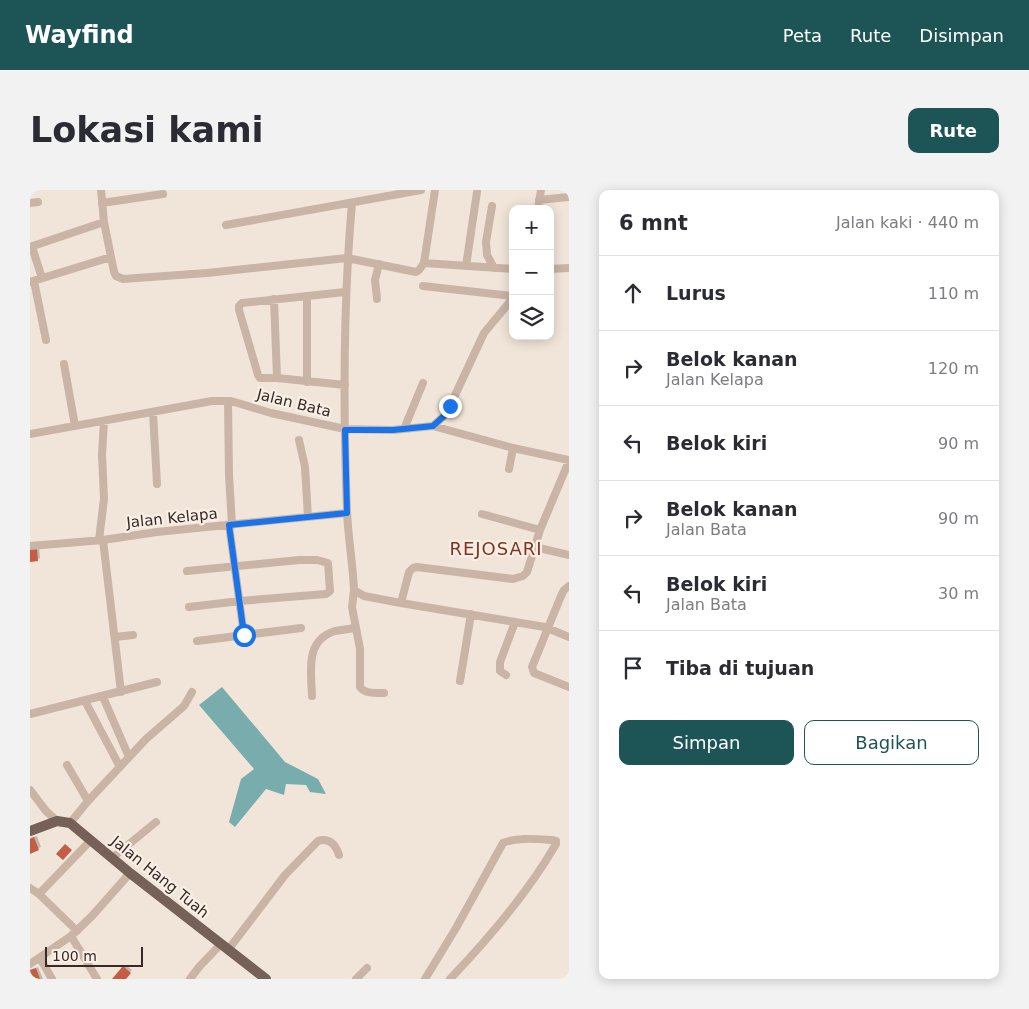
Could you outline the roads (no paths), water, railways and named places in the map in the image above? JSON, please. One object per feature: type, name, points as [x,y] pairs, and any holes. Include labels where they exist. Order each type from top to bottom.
[{"type":"main road","points":[[30,831],[56,821],[70,823]]},
{"type":"main road","name":"Jalan Hang Tuah","points":[[70,823],[130,873],[266,979]]},
{"type":"street","points":[[101,190],[104,222],[111,257],[116,276],[123,279],[207,273],[347,258],[416,272],[424,263],[435,190]]},
{"type":"street","points":[[374,190],[374,199]]},
{"type":"street","points":[[226,225],[421,190]]},
{"type":"street","points":[[538,205],[541,190]]},
{"type":"street","points":[[466,266],[477,192]]},
{"type":"street","points":[[102,203],[163,194]]},
{"type":"street","points":[[539,200],[569,197]]},
{"type":"street","points":[[352,203],[345,292],[345,430],[347,513],[354,590],[352,607],[360,649],[360,689],[384,693]]},
{"type":"street","points":[[492,206],[486,242],[487,255],[494,268]]},
{"type":"street","points":[[46,340],[31,247],[104,222]]},
{"type":"street","points":[[35,280],[111,257]]},
{"type":"street","points":[[424,263],[509,269]]},
{"type":"street","points":[[377,299],[375,280],[379,264]]},
{"type":"street","points":[[554,269],[569,268]]},
{"type":"street","points":[[423,286],[509,297]]},
{"type":"street","points":[[345,292],[242,303],[239,310],[260,378],[345,385]]},
{"type":"street","points":[[307,296],[307,382]]},
{"type":"street","points":[[274,299],[277,378]]},
{"type":"street","points":[[401,603],[409,572],[413,568],[418,567],[513,579],[523,576],[527,572],[540,530],[569,461],[433,426],[447,411],[484,333],[509,302]]},
{"type":"street","points":[[64,364],[75,426]]},
{"type":"street","points":[[453,373],[463,376]]},
{"type":"street","points":[[404,429],[423,383]]},
{"type":"street","name":"Jalan Bata","points":[[30,434],[212,401],[228,401],[345,430],[404,429],[433,426]]},
{"type":"street","points":[[228,401],[231,525],[244,635]]},
{"type":"street","points":[[153,412],[157,484]]},
{"type":"street","points":[[104,421],[102,454],[104,499],[101,540],[115,637],[120,692]]},
{"type":"street","points":[[299,440],[305,467],[308,517]]},
{"type":"street","points":[[509,469],[513,448]]},
{"type":"street","name":"Jalan Kelapa","points":[[30,546],[347,513]]},
{"type":"street","points":[[482,514],[540,530]]},
{"type":"street","points":[[535,547],[569,555]]},
{"type":"street","points":[[188,571],[308,559],[323,561],[328,563],[330,591],[326,594],[189,607]]},
{"type":"street","points":[[569,586],[564,590],[536,655],[532,671],[569,687]]},
{"type":"street","points":[[354,590],[364,596],[548,628],[569,637]]},
{"type":"street","points":[[460,681],[471,614]]},
{"type":"street","points":[[506,674],[500,671],[500,662],[515,622]]},
{"type":"street","points":[[197,641],[301,628]]},
{"type":"street","points":[[312,696],[311,661],[314,646],[317,642],[334,632],[355,628]]},
{"type":"street","points":[[115,637],[133,635]]},
{"type":"street","points":[[30,714],[157,682]]},
{"type":"street","points":[[70,823],[146,739],[184,706],[192,692]]},
{"type":"street","points":[[103,697],[129,757]]},
{"type":"street","points":[[85,701],[120,767]]},
{"type":"street","points":[[67,765],[88,801]]},
{"type":"street","points":[[30,790],[56,821]]},
{"type":"street","points":[[112,858],[156,822]]},
{"type":"street","points":[[40,894],[90,840]]},
{"type":"street","points":[[425,979],[456,928],[503,843],[528,840],[556,841],[548,859],[513,906],[482,946],[450,979]]},
{"type":"street","points":[[190,979],[199,967],[225,947],[285,875],[318,841],[330,841],[339,855]]},
{"type":"street","points":[[30,964],[74,934],[130,873]]},
{"type":"street","points":[[30,888],[40,894],[74,934],[97,979]]},
{"type":"street","points":[[40,958],[52,979]]},
{"type":"street","points":[[356,979],[367,968]]},
{"type":"water","points":[[222,687],[285,762],[318,779],[326,794],[310,792],[306,785],[286,784],[284,795],[266,789],[235,827],[229,822],[241,779],[254,769],[199,705]]},
{"type":"district","name":"REJOSARI","points":[[496,549]]}]
